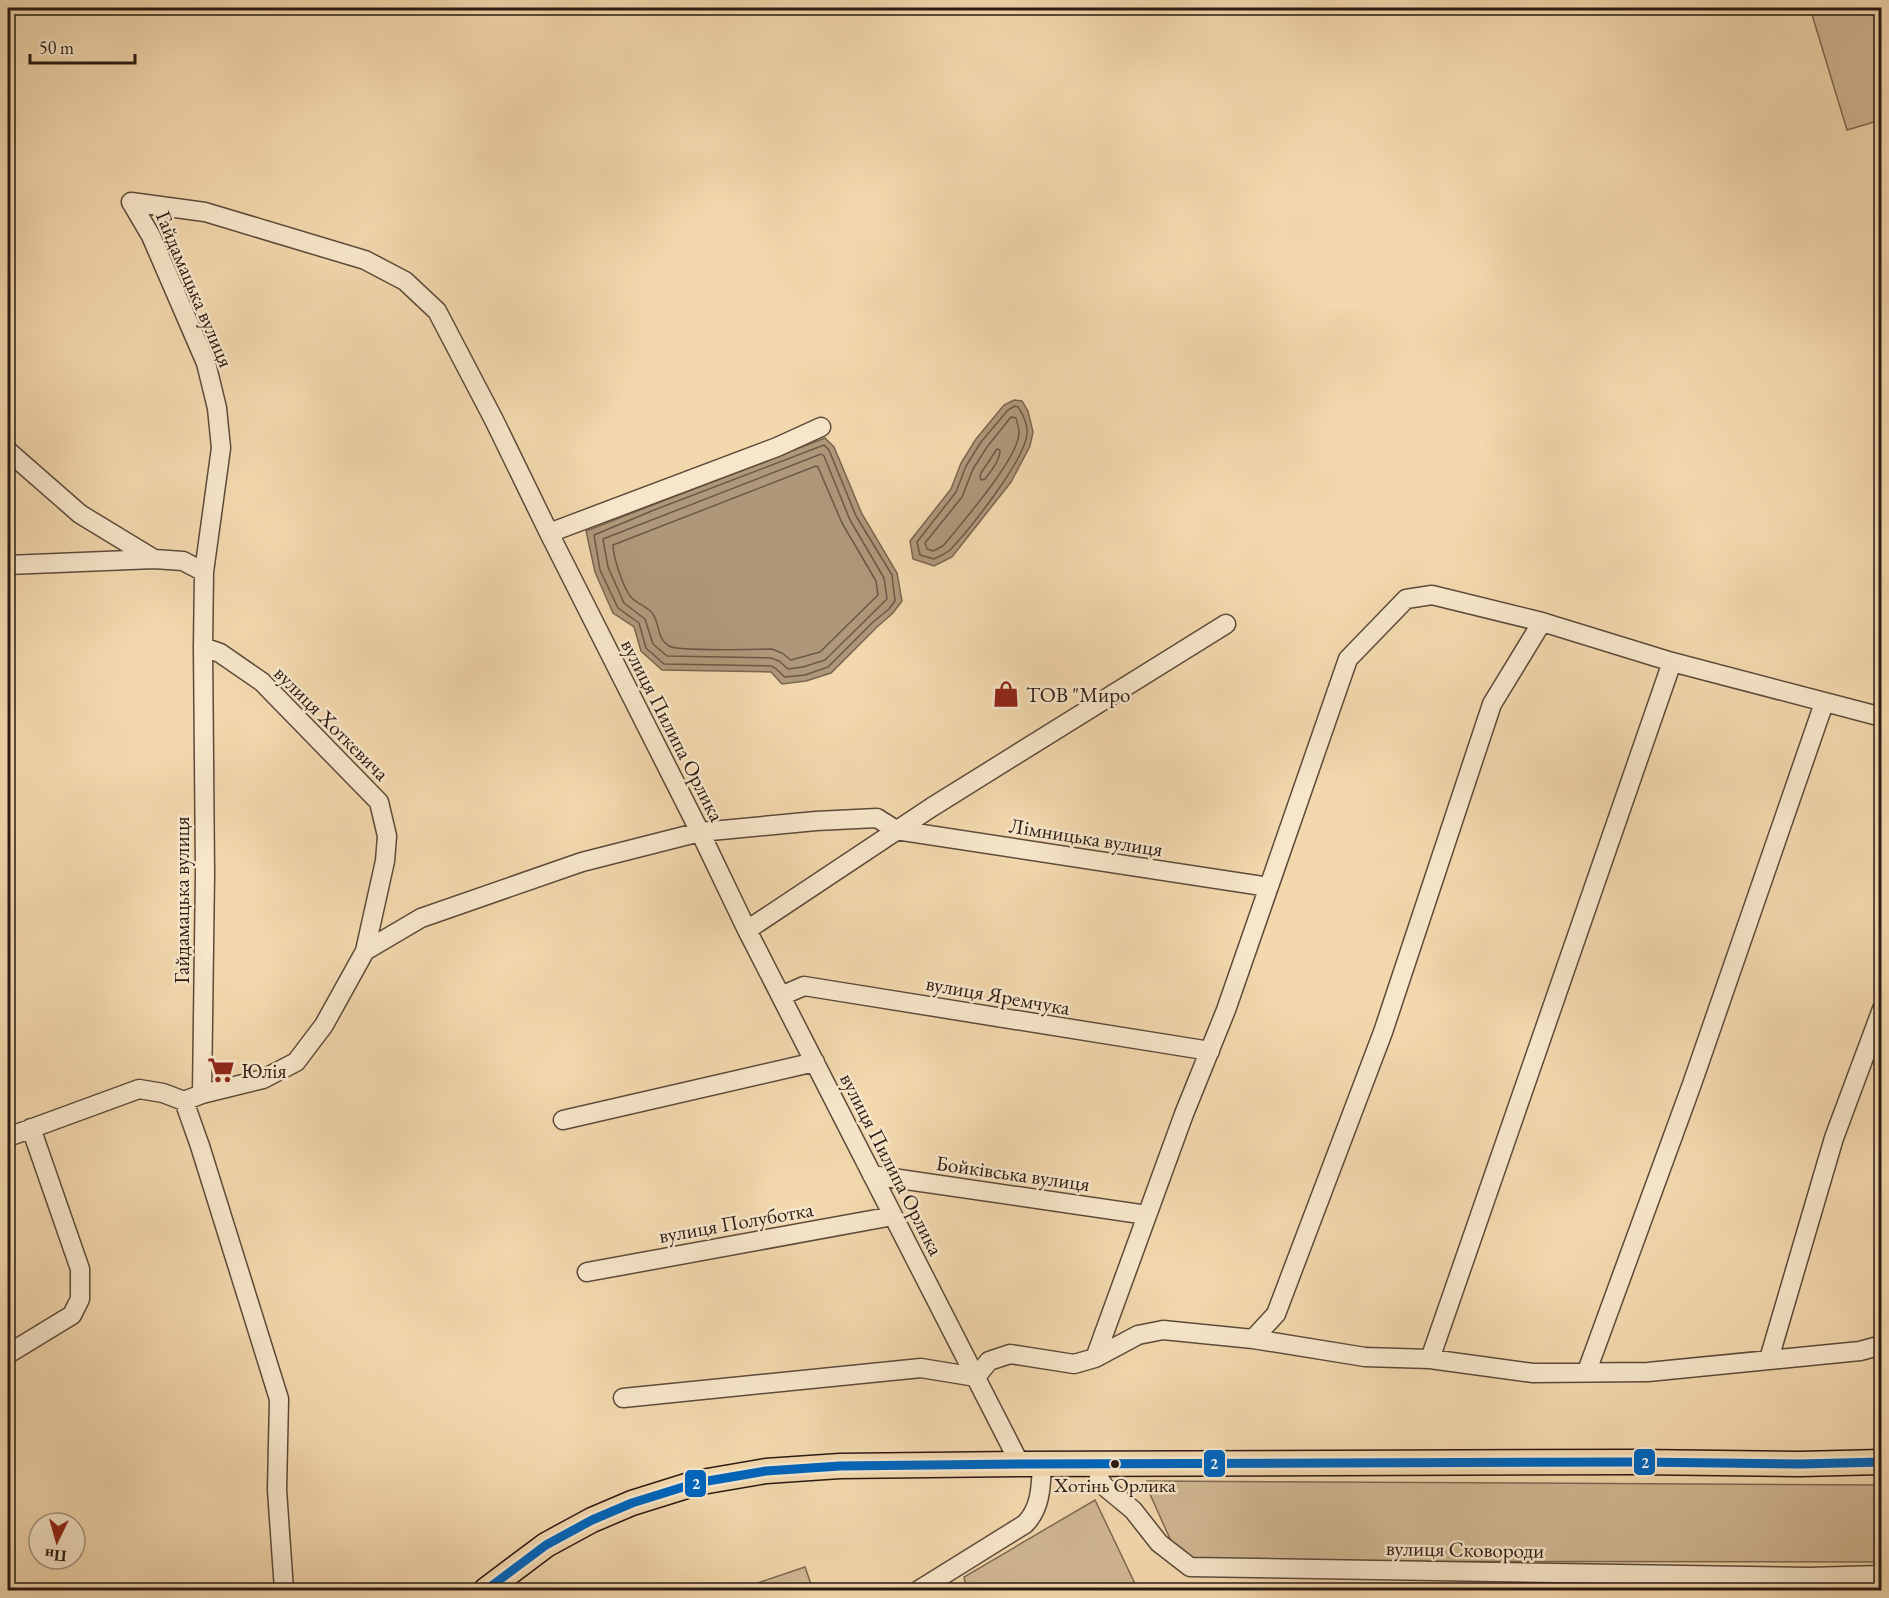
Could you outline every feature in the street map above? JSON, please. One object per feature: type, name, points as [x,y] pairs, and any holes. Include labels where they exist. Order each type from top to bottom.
[{"type":"main road","points":[[486,1590],[546,1545],[592,1520],[632,1503],[696,1483],[766,1471],[830,1466],[1031,1464],[1614,1462],[1800,1464],[1881,1462]]},
{"type":"street","name":"вулиця Пилипа Орлика","points":[[131,202],[205,212],[365,260],[405,281],[437,311],[494,420],[747,930],[893,1216],[976,1377],[1031,1464]]},
{"type":"street","name":"Гайдамацька вулиця","points":[[131,202],[151,236],[206,363],[217,408],[221,448],[204,572],[202,647],[205,873],[202,1094]]},
{"type":"street","points":[[549,533],[777,447],[821,427]]},
{"type":"street","points":[[8,451],[80,514],[154,560]]},
{"type":"street","points":[[8,565],[183,561],[204,572]]},
{"type":"street","points":[[1095,1358],[1184,1114],[1226,1010],[1348,660],[1406,599],[1432,595],[1542,622],[1672,662],[1881,717]]},
{"type":"street","points":[[1252,1339],[1276,1314],[1383,1032],[1492,704],[1542,622]]},
{"type":"street","points":[[747,930],[896,830],[1226,624]]},
{"type":"street","name":"вулиця Хоткевича","points":[[202,647],[220,653],[262,682],[379,802],[387,836],[385,861],[365,951],[324,1025],[296,1062],[264,1079],[202,1094]]},
{"type":"street","points":[[1430,1359],[1672,662]]},
{"type":"street","points":[[1587,1371],[1692,1084],[1824,703]]},
{"type":"street","name":"Лімницька вулиця","points":[[365,951],[421,918],[582,862],[700,832],[816,821],[878,818],[896,830],[1269,887]]},
{"type":"street","name":"вулиця Яремчука","points":[[781,996],[804,987],[1210,1051]]},
{"type":"street","points":[[1768,1359],[1834,1138],[1881,1009]]},
{"type":"street","points":[[563,1120],[815,1062]]},
{"type":"street","points":[[8,1137],[139,1089],[184,1101],[202,1094]]},
{"type":"street","points":[[184,1101],[279,1399],[277,1490],[284,1590]]},
{"type":"street","points":[[8,1354],[72,1315],[80,1299],[80,1269],[31,1128]]},
{"type":"street","name":"Бойківська вулиця","points":[[872,1175],[1147,1215]]},
{"type":"street","name":"вулиця Полуботка","points":[[587,1272],[893,1216]]},
{"type":"street","points":[[623,1398],[921,1368],[976,1377],[989,1361],[1010,1354],[1074,1364],[1095,1358],[1138,1335],[1163,1330],[1252,1339],[1365,1357],[1430,1359],[1533,1373],[1648,1372],[1860,1351],[1881,1345]]},
{"type":"street","points":[[919,1590],[1025,1524],[1032,1517],[1038,1506],[1041,1488],[1031,1464]]},
{"type":"street","name":"вулиця Сковороди","points":[[1098,1464],[1099,1478],[1104,1486],[1133,1510],[1159,1543],[1190,1567],[1655,1582],[1808,1583],[1881,1575]]},
{"type":"shaded area","points":[[1810,8],[1881,8],[1881,120],[1847,130]]},
{"type":"shaded area","points":[[1147,1481],[1881,1485],[1881,1562],[1180,1561],[1149,1492]]},
{"type":"shaded area","points":[[1095,1500],[1138,1590],[967,1590],[964,1577]]},
{"type":"shaded area","points":[[805,1567],[813,1590],[737,1590]]},
{"type":"water","points":[[1014,400],[1022,401],[1028,411],[1033,432],[1030,446],[1011,482],[952,557],[934,566],[913,559],[910,541],[951,489],[961,463],[976,439],[1004,405]]},
{"type":"water","points":[[825,438],[834,447],[862,514],[897,573],[902,601],[893,613],[831,673],[806,681],[782,684],[771,672],[662,670],[641,651],[634,627],[613,613],[595,572],[586,531]]},
{"type":"transit line","name":"2","points":[[486,1590],[546,1545],[592,1520],[632,1503],[696,1483],[766,1471],[840,1466],[1020,1464],[1637,1462],[1800,1464],[1882,1462]]},
{"type":"place","name":"ТОВ \"Миро","points":[[1006,694]]},
{"type":"place","name":"Юлія","points":[[221,1070]]},
{"type":"place","name":"Хотінь Орлика","points":[[1115,1464]]}]
